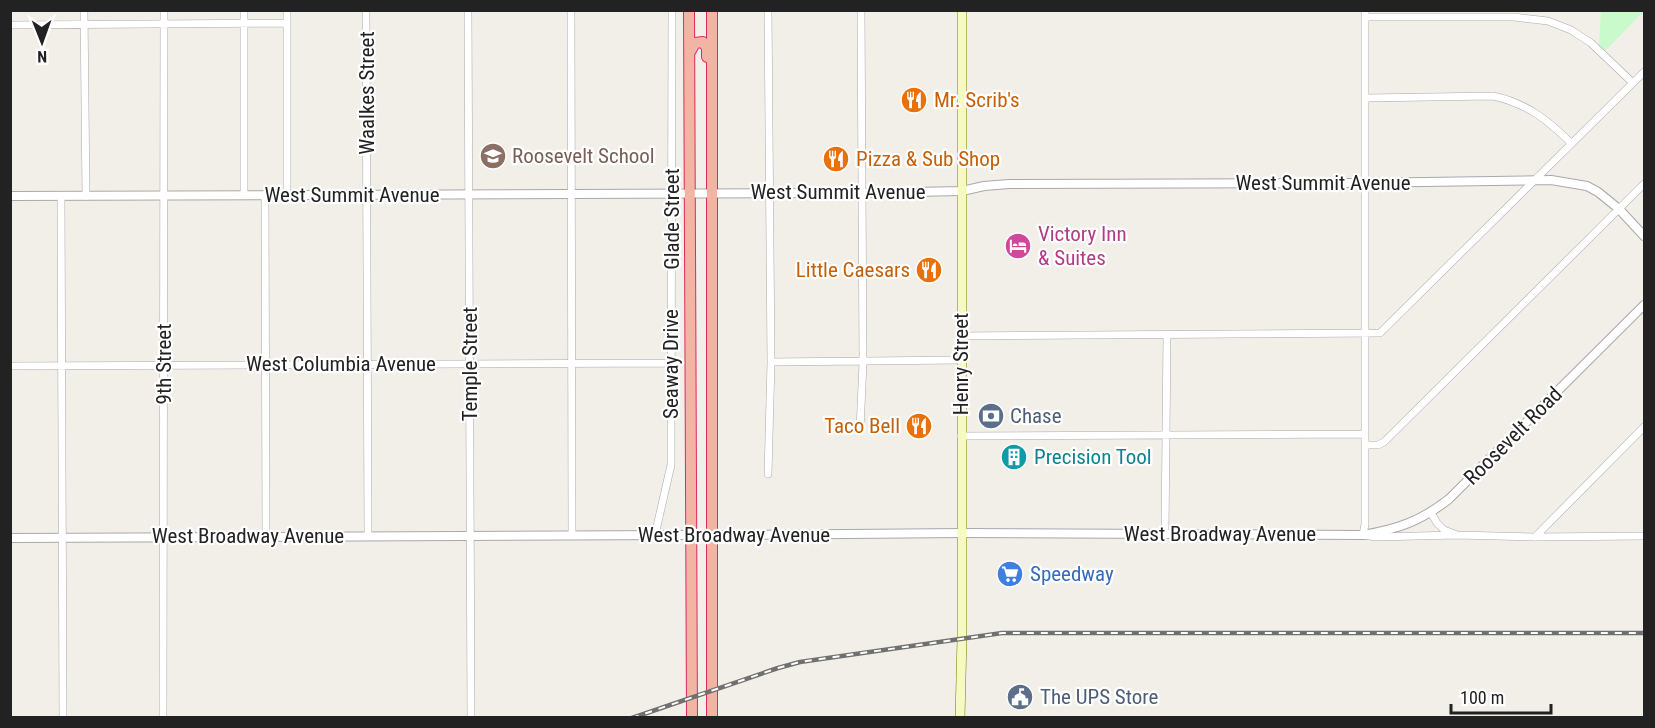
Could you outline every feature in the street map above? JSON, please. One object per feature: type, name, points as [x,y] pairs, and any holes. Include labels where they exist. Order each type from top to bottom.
[{"type":"highway","name":"Seaway Drive","points":[[689,10],[692,717]]},
{"type":"highway","name":"Seaway Drive","points":[[712,10],[712,717]]},
{"type":"highway","points":[[689,54],[695,43],[699,41],[706,45],[707,153],[712,171]]},
{"type":"highway","points":[[691,193],[696,336],[702,342],[712,338]]},
{"type":"main road","name":"Henry Street","points":[[960,717],[962,10]]},
{"type":"street","points":[[84,10],[86,196]]},
{"type":"street","name":"9th Street","points":[[163,717],[164,10]]},
{"type":"street","points":[[244,10],[244,195]]},
{"type":"street","points":[[287,10],[287,195]]},
{"type":"street","name":"Waalkes Street","points":[[366,10],[368,536]]},
{"type":"street","name":"Temple Street","points":[[468,10],[471,717]]},
{"type":"street","points":[[571,10],[572,535]]},
{"type":"street","name":"Glade Street","points":[[655,535],[671,465],[672,10]]},
{"type":"street","points":[[768,10],[771,362],[768,474]]},
{"type":"street","points":[[860,430],[863,362],[861,10]]},
{"type":"street","points":[[1363,535],[1365,524],[1365,14],[1514,17],[1548,21],[1566,28],[1591,43],[1633,83]]},
{"type":"street","points":[[10,25],[287,23]]},
{"type":"street","points":[[961,336],[1377,334],[1386,329],[1644,72]]},
{"type":"street","points":[[1366,98],[1493,96],[1533,110],[1550,122],[1571,143]]},
{"type":"street","name":"West Summit Avenue","points":[[10,196],[863,193],[962,191],[1009,184],[1560,181],[1587,186],[1599,192],[1619,209],[1644,236]]},
{"type":"street","points":[[1365,445],[1384,442],[1644,184]]},
{"type":"street","points":[[265,195],[266,536]]},
{"type":"street","points":[[61,196],[63,717]]},
{"type":"street","name":"Roosevelt Road","points":[[1363,535],[1403,526],[1431,513],[1462,486],[1644,305]]},
{"type":"street","points":[[1165,534],[1167,335]]},
{"type":"street","points":[[771,362],[961,360]]},
{"type":"street","name":"West Columbia Avenue","points":[[10,366],[671,363]]},
{"type":"street","points":[[1535,537],[1644,426]]},
{"type":"street","points":[[962,436],[1365,434]]},
{"type":"street","points":[[1431,513],[1444,530],[1457,535]]},
{"type":"street","name":"West Broadway Avenue","points":[[10,538],[962,533],[1363,535],[1376,537],[1644,536]]},
{"type":"green space","points":[[1601,10],[1644,11],[1605,51],[1599,45]]},
{"type":"railway","points":[[632,718],[800,662],[1002,633],[1644,633]]},
{"type":"place","name":"Mr. Scrib's","points":[[914,100]]},
{"type":"place","name":"Roosevelt School","points":[[493,156]]},
{"type":"place","name":"Pizza & Sub Shop","points":[[836,159]]},
{"type":"place","name":"Victory Inn & Suites","points":[[1018,246]]},
{"type":"place","name":"Little Caesars","points":[[929,270]]},
{"type":"place","name":"Chase","points":[[991,416]]},
{"type":"place","name":"Taco Bell","points":[[919,426]]},
{"type":"place","name":"Precision Tool","points":[[1014,457]]},
{"type":"place","name":"Speedway","points":[[1010,574]]},
{"type":"place","name":"The UPS Store","points":[[1020,697]]}]
